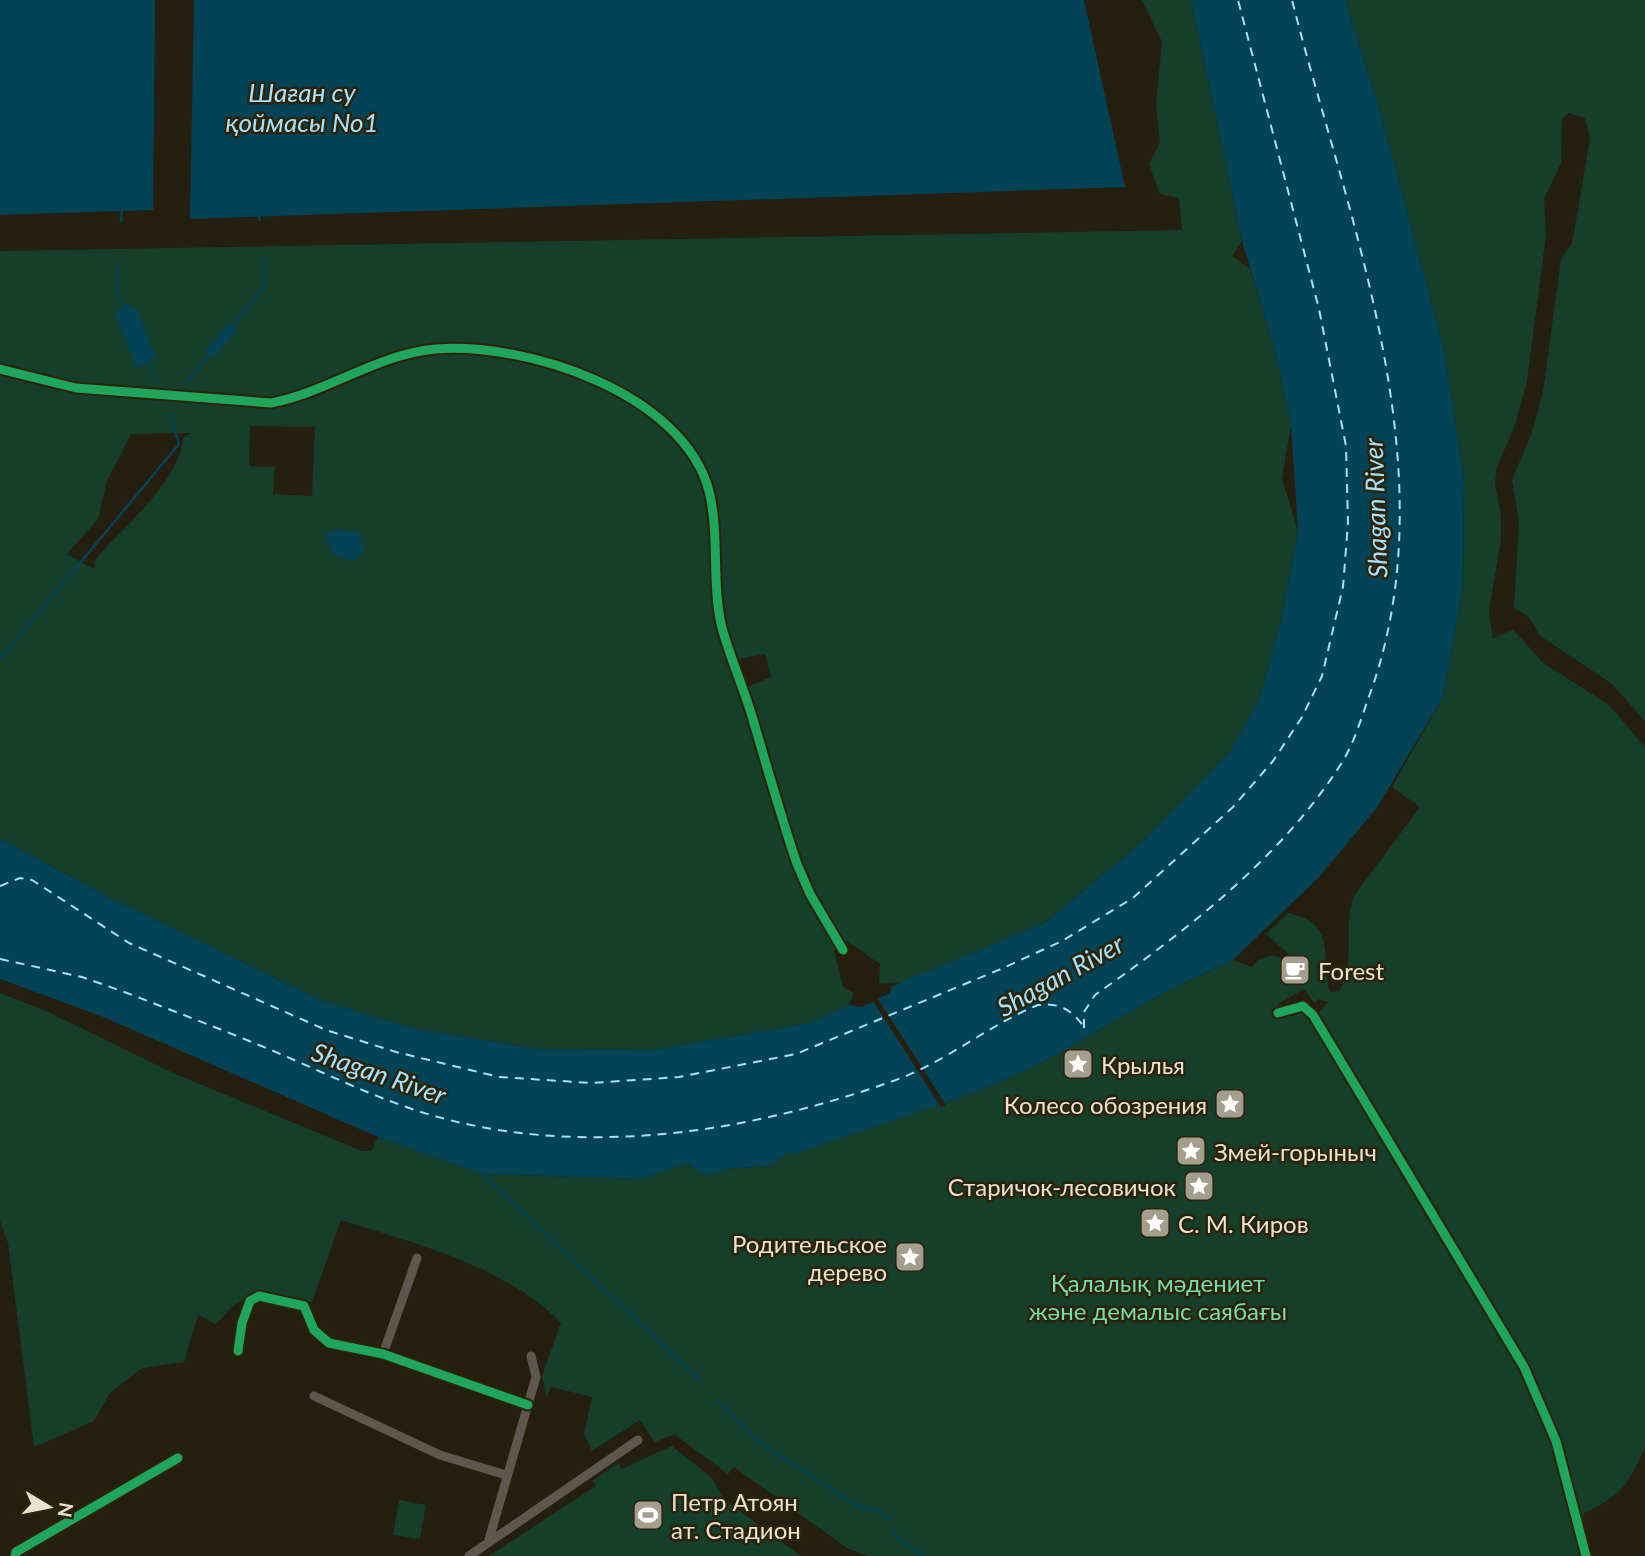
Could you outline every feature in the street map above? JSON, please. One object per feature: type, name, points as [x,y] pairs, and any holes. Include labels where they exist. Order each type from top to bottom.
[{"type":"street","points":[[0,369],[76,388],[271,403],[302,395],[360,369],[410,353],[461,348],[511,356],[598,380],[647,408],[672,429],[701,469],[709,492],[717,590],[725,637],[797,864],[810,894],[843,950]]},
{"type":"street","points":[[1278,1013],[1290,1007],[1303,1006],[1313,1015],[1524,1367],[1556,1441],[1586,1556]]},
{"type":"street","points":[[383,1354],[417,1258]]},
{"type":"street","points":[[238,1351],[242,1323],[250,1301],[259,1296],[304,1306],[314,1329],[329,1343],[383,1354],[528,1405]]},
{"type":"street","points":[[488,1543],[536,1377],[531,1356]]},
{"type":"street","points":[[314,1396],[440,1455],[506,1475]]},
{"type":"street","points":[[469,1556],[638,1440]]},
{"type":"street","points":[[15,1556],[16,1552],[178,1458]]},
{"type":"green space","points":[[1142,0],[1191,0],[1242,241],[1232,256],[1250,269],[1274,347],[1291,425],[1282,479],[1298,531],[1281,620],[1259,700],[1229,753],[1141,843],[1046,922],[903,982],[879,984],[880,964],[847,941],[834,950],[843,987],[854,993],[849,1005],[809,1023],[653,1050],[538,1049],[412,1028],[321,1000],[108,897],[0,838],[0,251],[1182,230],[1179,198],[1160,194],[1149,164],[1160,143],[1156,104],[1162,42]],"holes":[[[250,426],[315,427],[312,496],[273,494],[275,467],[249,466]],[[192,433],[183,438],[172,471],[161,487],[95,560],[94,569],[67,554],[98,519],[107,481],[131,434]],[[765,654],[771,677],[743,689],[733,660]]]},
{"type":"green space","name":"Қалалық мәдениет және демалыс саябағы","points":[[1345,0],[1645,0],[1645,721],[1612,684],[1540,636],[1530,618],[1514,608],[1519,522],[1512,480],[1531,435],[1543,392],[1561,259],[1572,244],[1590,138],[1585,118],[1568,113],[1562,119],[1561,163],[1544,199],[1546,235],[1527,381],[1515,425],[1497,467],[1495,483],[1501,515],[1501,540],[1489,612],[1493,639],[1513,629],[1542,662],[1609,705],[1645,747],[1645,1447],[1629,1479],[1615,1495],[1584,1513],[1581,1556],[867,1556],[847,1548],[734,1467],[728,1474],[674,1434],[655,1442],[640,1420],[592,1451],[584,1434],[592,1397],[551,1387],[547,1398],[542,1376],[561,1323],[538,1303],[486,1271],[429,1248],[341,1220],[312,1302],[258,1290],[235,1304],[216,1324],[198,1315],[184,1362],[142,1368],[110,1393],[94,1421],[34,1447],[8,1243],[0,1221],[0,993],[46,1011],[173,1073],[362,1151],[371,1151],[378,1137],[482,1174],[642,1179],[687,1163],[705,1176],[726,1169],[768,1166],[788,1152],[979,1091],[1045,1061],[1169,990],[1233,960],[1252,967],[1258,960],[1273,955],[1285,960],[1293,958],[1266,934],[1288,913],[1304,918],[1321,933],[1330,992],[1339,991],[1347,968],[1349,920],[1354,896],[1420,807],[1392,787],[1443,697],[1463,586],[1464,479],[1444,350],[1381,114]],"holes":[[[1304,989],[1314,1003],[1319,999],[1328,1002],[1314,1017],[1303,1009],[1292,1010],[1287,1016],[1278,1004]]]},
{"type":"green space","name":"Петр Атоян ат. Стадион","points":[[672,1446],[712,1478],[724,1499],[801,1556],[489,1556],[596,1486],[593,1480],[619,1463],[621,1469]]},
{"type":"green space","points":[[399,1500],[426,1505],[420,1539],[393,1535]]},
{"type":"water","points":[[0,0],[155,0],[153,210],[0,215]]},
{"type":"water","name":"Шаған су қоймасы No1","points":[[194,0],[1084,0],[1125,187],[190,219]]},
{"type":"water","name":"Shagan River","points":[[1191,0],[1345,0],[1381,114],[1444,350],[1464,479],[1463,586],[1443,697],[1376,809],[1318,878],[1233,960],[1169,990],[1045,1061],[979,1091],[797,1153],[788,1153],[768,1166],[726,1169],[705,1176],[687,1163],[642,1179],[482,1174],[378,1137],[101,1016],[0,979],[0,838],[108,897],[321,1000],[412,1028],[538,1049],[653,1050],[809,1023],[849,1005],[862,1007],[890,993],[892,986],[1046,922],[1141,843],[1229,753],[1259,700],[1281,620],[1298,531],[1291,425],[1274,347],[1242,241]]},
{"type":"water","points":[[123,304],[136,308],[156,358],[137,368],[115,314]]},
{"type":"water","points":[[229,323],[234,323],[236,331],[214,357],[205,351]]},
{"type":"water","points":[[336,529],[359,533],[364,549],[359,558],[350,561],[333,554],[325,534]]},
{"type":"pier","points":[[876,996],[946,1105],[941,1107],[871,998]]},
{"type":"waterway","points":[[121,222],[122,209]]},
{"type":"waterway","points":[[258,213],[260,220]]},
{"type":"waterway","points":[[232,326],[265,286],[263,260]]},
{"type":"waterway","points":[[117,264],[117,291],[124,308]]},
{"type":"waterway","points":[[187,382],[211,353]]},
{"type":"waterway","points":[[148,362],[156,381]]},
{"type":"waterway","points":[[0,659],[179,444],[170,414]]},
{"type":"waterway","points":[[482,1174],[700,1380]]},
{"type":"waterway","points":[[718,1401],[760,1443],[858,1506],[879,1511],[889,1520]]},
{"type":"waterway","points":[[894,1529],[897,1538],[924,1556]]},
{"type":"ferry route","points":[[0,886],[20,878],[32,880],[129,943],[326,1030],[396,1052],[499,1077],[592,1083],[679,1077],[796,1054],[1062,941],[1133,898],[1233,807],[1273,761],[1302,717],[1322,676],[1343,587],[1348,523],[1346,446],[1319,309],[1238,0]]},
{"type":"ferry route","points":[[1084,1028],[1084,1012],[1095,995],[1230,891],[1261,862],[1317,798],[1346,756],[1354,738],[1371,691],[1393,606],[1400,519],[1395,431],[1382,343],[1362,255],[1292,0]]},
{"type":"ferry route","points":[[0,959],[82,977],[127,993],[421,1112],[479,1127],[538,1135],[599,1137],[719,1127],[837,1100],[912,1073],[1038,1005],[1059,1006],[1075,1016],[1084,1027]]},
{"type":"cycle path","points":[[0,369],[76,388],[271,403],[313,391],[373,365],[414,352],[473,349],[513,354],[556,365],[597,381],[635,401],[668,426],[694,456],[709,491],[722,628],[797,864],[810,894],[843,950]]},
{"type":"cycle path","points":[[1278,1013],[1303,1006],[1313,1015],[1524,1367],[1556,1441],[1586,1556]]},
{"type":"cycle path","points":[[238,1351],[242,1323],[250,1301],[259,1296],[304,1306],[314,1330],[329,1343],[383,1354],[528,1405]]},
{"type":"cycle path","points":[[15,1556],[16,1552],[178,1458]]},
{"type":"place","name":"Forest","points":[[1295,970]]},
{"type":"place","name":"Крылья","points":[[1078,1064]]},
{"type":"place","name":"Колесо обозрения","points":[[1230,1104]]},
{"type":"place","name":"Змей-горыныч","points":[[1191,1151]]},
{"type":"place","name":"Старичок-лесовичок","points":[[1199,1186]]},
{"type":"place","name":"С. М. Киров","points":[[1155,1223]]},
{"type":"place","name":"Родительское дерево","points":[[910,1257]]},
{"type":"place","name":"Петр Атоян ат. Стадион","points":[[648,1515]]}]
